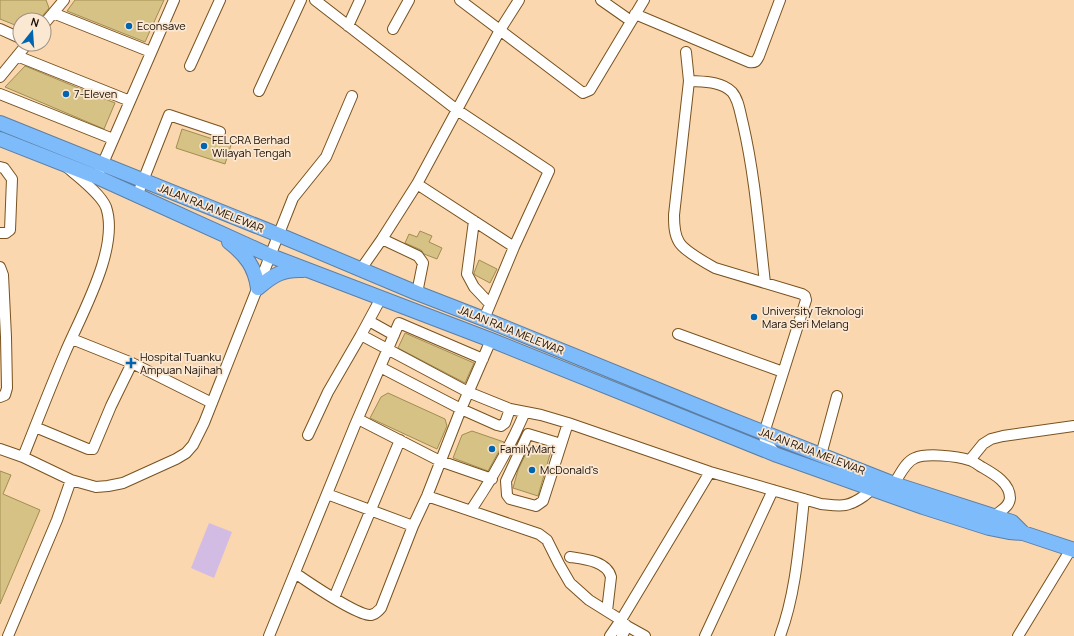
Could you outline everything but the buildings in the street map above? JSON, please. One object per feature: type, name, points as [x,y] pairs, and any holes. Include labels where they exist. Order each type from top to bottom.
[{"type":"highway","name":"JALAN RAJA MELEWAR","points":[[0,123],[764,433],[991,522],[1009,532],[1023,533],[1072,550]]},
{"type":"highway","name":"JALAN RAJA MELEWAR","points":[[0,139],[96,177],[271,256],[491,340],[777,455],[872,490],[991,522]]},
{"type":"highway","points":[[213,229],[242,252],[251,266],[258,288],[274,275],[284,271],[305,270],[314,272]]},
{"type":"highway","points":[[716,431],[727,425],[728,422],[722,416]]},
{"type":"street","points":[[64,0],[53,13],[151,52]]},
{"type":"street","points":[[96,177],[174,0]]},
{"type":"street","points":[[190,66],[220,0]]},
{"type":"street","points":[[259,91],[301,0]]},
{"type":"street","points":[[315,0],[457,110],[549,171],[514,247],[484,319]]},
{"type":"street","points":[[348,26],[360,0]]},
{"type":"street","points":[[393,29],[409,0]]},
{"type":"street","points":[[460,0],[583,93],[590,90],[644,0]]},
{"type":"street","points":[[361,269],[382,240],[417,184],[500,30],[519,0]]},
{"type":"street","points":[[601,0],[633,18],[749,62],[756,62],[780,0]]},
{"type":"street","points":[[0,29],[12,34]]},
{"type":"street","points":[[0,76],[20,52]]},
{"type":"street","points":[[686,52],[689,80],[674,215],[674,230],[679,243],[702,261],[715,268],[802,294],[805,296],[806,300],[764,433],[765,441],[777,455]]},
{"type":"street","points":[[17,56],[130,101]]},
{"type":"street","points":[[689,80],[715,83],[724,86],[732,93],[738,102],[751,156],[765,283]]},
{"type":"street","points":[[0,94],[114,139]]},
{"type":"street","points":[[0,449],[23,457],[71,480],[96,487],[123,483],[186,453],[193,445],[204,423],[293,198],[326,157],[352,96]]},
{"type":"street","points":[[136,196],[169,114],[220,132]]},
{"type":"street","points":[[23,457],[52,382],[72,339],[102,264],[109,233],[109,222],[105,206],[100,197],[64,164]]},
{"type":"street","points":[[0,167],[4,168],[12,179],[10,230],[6,233],[0,233]]},
{"type":"street","points":[[417,184],[514,247]]},
{"type":"street","points":[[474,221],[467,274],[474,287],[490,304]]},
{"type":"street","points":[[382,240],[418,256],[423,263],[417,293]]},
{"type":"street","points":[[0,267],[3,275],[3,336],[7,388],[5,395],[0,397]]},
{"type":"street","points":[[308,435],[328,392],[362,335],[381,298]]},
{"type":"street","points":[[369,321],[394,335]]},
{"type":"street","points":[[270,636],[358,419],[399,323],[483,359]]},
{"type":"street","points":[[678,334],[783,372]]},
{"type":"street","points":[[362,335],[468,392],[510,409],[541,415],[568,423],[710,472],[821,504],[838,506],[852,504],[872,490],[877,477]]},
{"type":"street","points":[[72,339],[132,363],[212,403]]},
{"type":"street","points":[[295,573],[334,598],[361,612],[370,615],[375,614],[381,608],[461,409],[491,340]]},
{"type":"street","points":[[35,427],[88,449],[93,449],[111,406],[132,363]]},
{"type":"street","points":[[380,367],[461,409],[501,426],[505,423],[510,409]]},
{"type":"street","points":[[821,455],[838,396]]},
{"type":"street","points":[[471,510],[492,479],[511,445],[525,412]]},
{"type":"street","points":[[358,419],[440,461],[492,479]]},
{"type":"street","points":[[561,444],[528,434],[506,481],[507,495],[510,499],[536,506],[542,501],[561,444],[568,423]]},
{"type":"street","points":[[970,460],[983,444],[991,439],[1074,426]]},
{"type":"street","points":[[736,438],[755,437],[764,433]]},
{"type":"street","points":[[334,598],[400,440]]},
{"type":"street","points":[[894,484],[906,465],[914,458],[932,455],[970,460],[998,476],[1008,489],[1010,498],[1008,506],[991,522]]},
{"type":"street","points":[[610,636],[624,623],[710,472]]},
{"type":"street","points":[[8,636],[57,520],[71,480]]},
{"type":"street","points":[[704,636],[773,490]]},
{"type":"street","points":[[328,494],[413,526]]},
{"type":"street","points":[[427,496],[539,534],[547,540],[570,582],[588,600],[645,636]]},
{"type":"street","points":[[780,636],[786,622],[795,576],[804,499]]},
{"type":"street","points":[[1018,636],[1072,550]]},
{"type":"street","points":[[570,556],[606,567],[611,577],[607,612]]},
{"type":"street","points":[[622,636],[624,623]]},
{"type":"shaded area","points":[[209,523],[232,532],[214,578],[191,568]]},
{"type":"place","name":"Econsave","points":[[129,26]]},
{"type":"place","name":"7-Eleven","points":[[66,94]]},
{"type":"place","name":"FELCRA Berhad Wilayah Tengah","points":[[204,146]]},
{"type":"place","name":"University Teknologi Mara Seri Melang","points":[[754,317]]},
{"type":"place","name":"Hospital Tuanku Ampuan Najihah","points":[[131,363]]},
{"type":"place","name":"FamilyMart","points":[[492,449]]},
{"type":"place","name":"McDonald's","points":[[532,470]]}]
